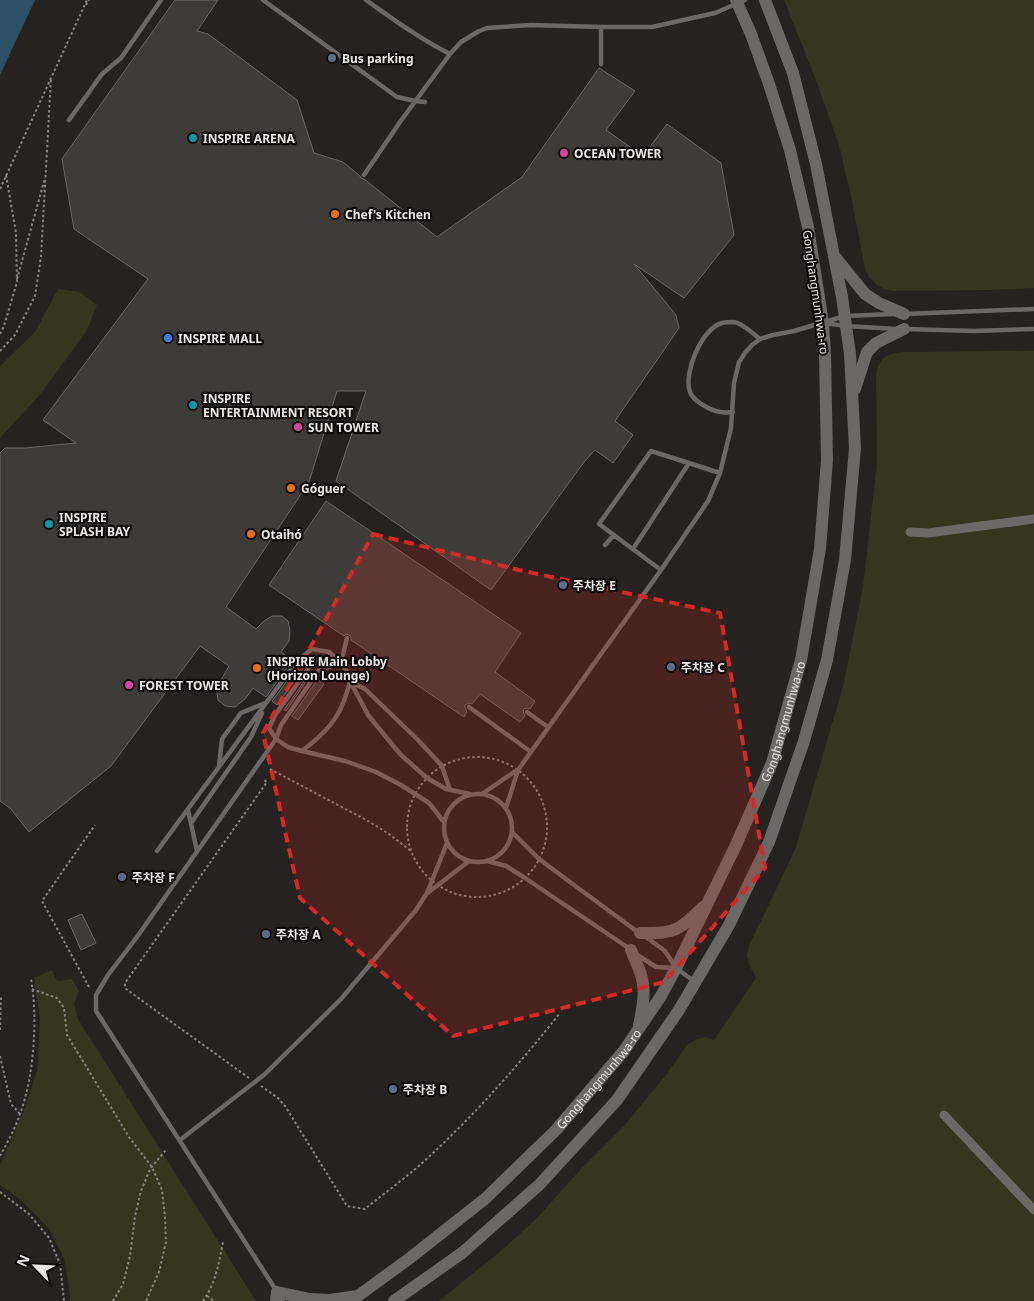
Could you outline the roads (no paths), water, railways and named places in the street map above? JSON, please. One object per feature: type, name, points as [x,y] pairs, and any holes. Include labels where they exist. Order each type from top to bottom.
[{"type":"street","name":"Gonghangmunhwa-ro","points":[[394,1301],[462,1252],[539,1185],[617,1100],[679,1010],[729,925],[769,842],[804,741],[827,660],[846,560],[856,448],[850,354],[842,297],[816,164],[793,73],[765,0]]},
{"type":"street","name":"Gonghangmunhwa-ro","points":[[355,1298],[410,1258],[486,1198],[556,1130],[623,1052],[661,996],[676,968],[736,845],[772,764],[801,660],[820,549],[827,460],[825,356],[823,323],[808,227],[790,150],[769,84],[739,1]]},
{"type":"street","points":[[834,255],[865,294],[879,303],[904,314]]},
{"type":"street","points":[[852,396],[867,352],[876,344],[904,329]]},
{"type":"street","points":[[910,532],[928,533],[1034,519]]},
{"type":"street","points":[[640,933],[659,934],[674,931],[686,924],[710,900]]},
{"type":"street","points":[[631,950],[639,968],[643,984],[643,1007],[638,1030]]},
{"type":"street","points":[[944,1116],[1034,1210]]},
{"type":"street","points":[[279,1298],[328,1300],[355,1298]]},
{"type":"lane","points":[[68,120],[102,74],[121,58],[161,0]]},
{"type":"lane","points":[[263,0],[397,97],[425,102]]},
{"type":"lane","points":[[366,0],[410,31],[450,54]]},
{"type":"lane","points":[[364,175],[450,54],[461,42],[479,31],[487,28],[531,25],[652,27],[715,13],[739,1]]},
{"type":"lane","points":[[601,27],[601,64]]},
{"type":"lane","points":[[506,808],[518,770],[661,570],[708,500],[720,473],[731,428],[734,383],[739,362],[752,345],[760,339],[823,323],[904,314],[1034,309]]},
{"type":"lane","points":[[823,323],[845,321],[904,329],[974,331],[1034,329]]},
{"type":"lane","points":[[733,412],[720,412],[712,409],[697,402],[690,393],[688,384],[691,365],[698,346],[708,332],[721,323],[736,322],[760,339]]},
{"type":"lane","points":[[661,570],[599,524],[651,451],[720,473]]},
{"type":"lane","points":[[633,549],[689,464]]},
{"type":"lane","points":[[605,545],[614,535]]},
{"type":"lane","points":[[341,663],[347,638]]},
{"type":"lane","points":[[157,851],[297,661],[312,649],[330,652],[341,663],[349,674],[350,681],[372,720],[400,754],[426,778],[446,789],[491,796],[506,808],[512,823],[509,841],[504,850],[488,861]]},
{"type":"lane","points":[[341,663],[326,658],[313,662],[275,715],[269,728],[276,739],[302,751],[345,761],[384,777],[415,793],[429,803],[444,822]]},
{"type":"lane","points":[[279,1298],[96,1011],[96,995],[108,975],[276,739],[281,725],[319,670],[341,663]]},
{"type":"lane","points":[[302,751],[323,735],[336,718],[345,700],[350,681]]},
{"type":"lane","points":[[350,681],[365,689],[442,766],[450,790]]},
{"type":"lane","points":[[219,767],[222,740],[241,713],[266,703]]},
{"type":"lane","points":[[191,823],[251,737],[266,703]]},
{"type":"lane","points":[[469,707],[531,752]]},
{"type":"lane","points":[[527,712],[548,727]]},
{"type":"lane","points":[[482,794],[518,770]]},
{"type":"lane","points":[[472,794],[454,804],[444,822],[444,833],[447,843],[460,857],[469,861],[488,861],[506,866],[656,967],[676,968]]},
{"type":"lane","points":[[188,810],[197,851]]},
{"type":"lane","points":[[512,832],[539,860],[665,952],[676,968],[696,983]]},
{"type":"lane","points":[[180,1140],[265,1074],[341,999],[416,910],[428,893],[447,843]]},
{"type":"lane","points":[[428,893],[469,861]]},
{"type":"water","points":[[0,0],[35,0],[0,75]]},
{"type":"place","name":"Bus parking","points":[[332,58]]},
{"type":"place","name":"INSPIRE ARENA","points":[[193,138]]},
{"type":"place","name":"OCEAN TOWER","points":[[564,153]]},
{"type":"place","name":"Chef's Kitchen","points":[[335,214]]},
{"type":"place","name":"INSPIRE MALL","points":[[168,338]]},
{"type":"place","name":"INSPIRE ENTERTAINMENT RESORT","points":[[193,405]]},
{"type":"place","name":"SUN TOWER","points":[[298,427]]},
{"type":"place","name":"Góguer","points":[[291,488]]},
{"type":"place","name":"INSPIRE SPLASH BAY","points":[[49,524]]},
{"type":"place","name":"Otaihó","points":[[251,534]]},
{"type":"place","name":"주차장 E","points":[[563,585]]},
{"type":"place","name":"주차장 C","points":[[671,667]]},
{"type":"place","name":"INSPIRE Main Lobby (Horizon Lounge)","points":[[257,668]]},
{"type":"place","name":"FOREST TOWER","points":[[129,685]]},
{"type":"place","name":"주차장 F","points":[[122,877]]},
{"type":"place","name":"주차장 A","points":[[266,934]]},
{"type":"place","name":"주차장 B","points":[[393,1089]]}]
